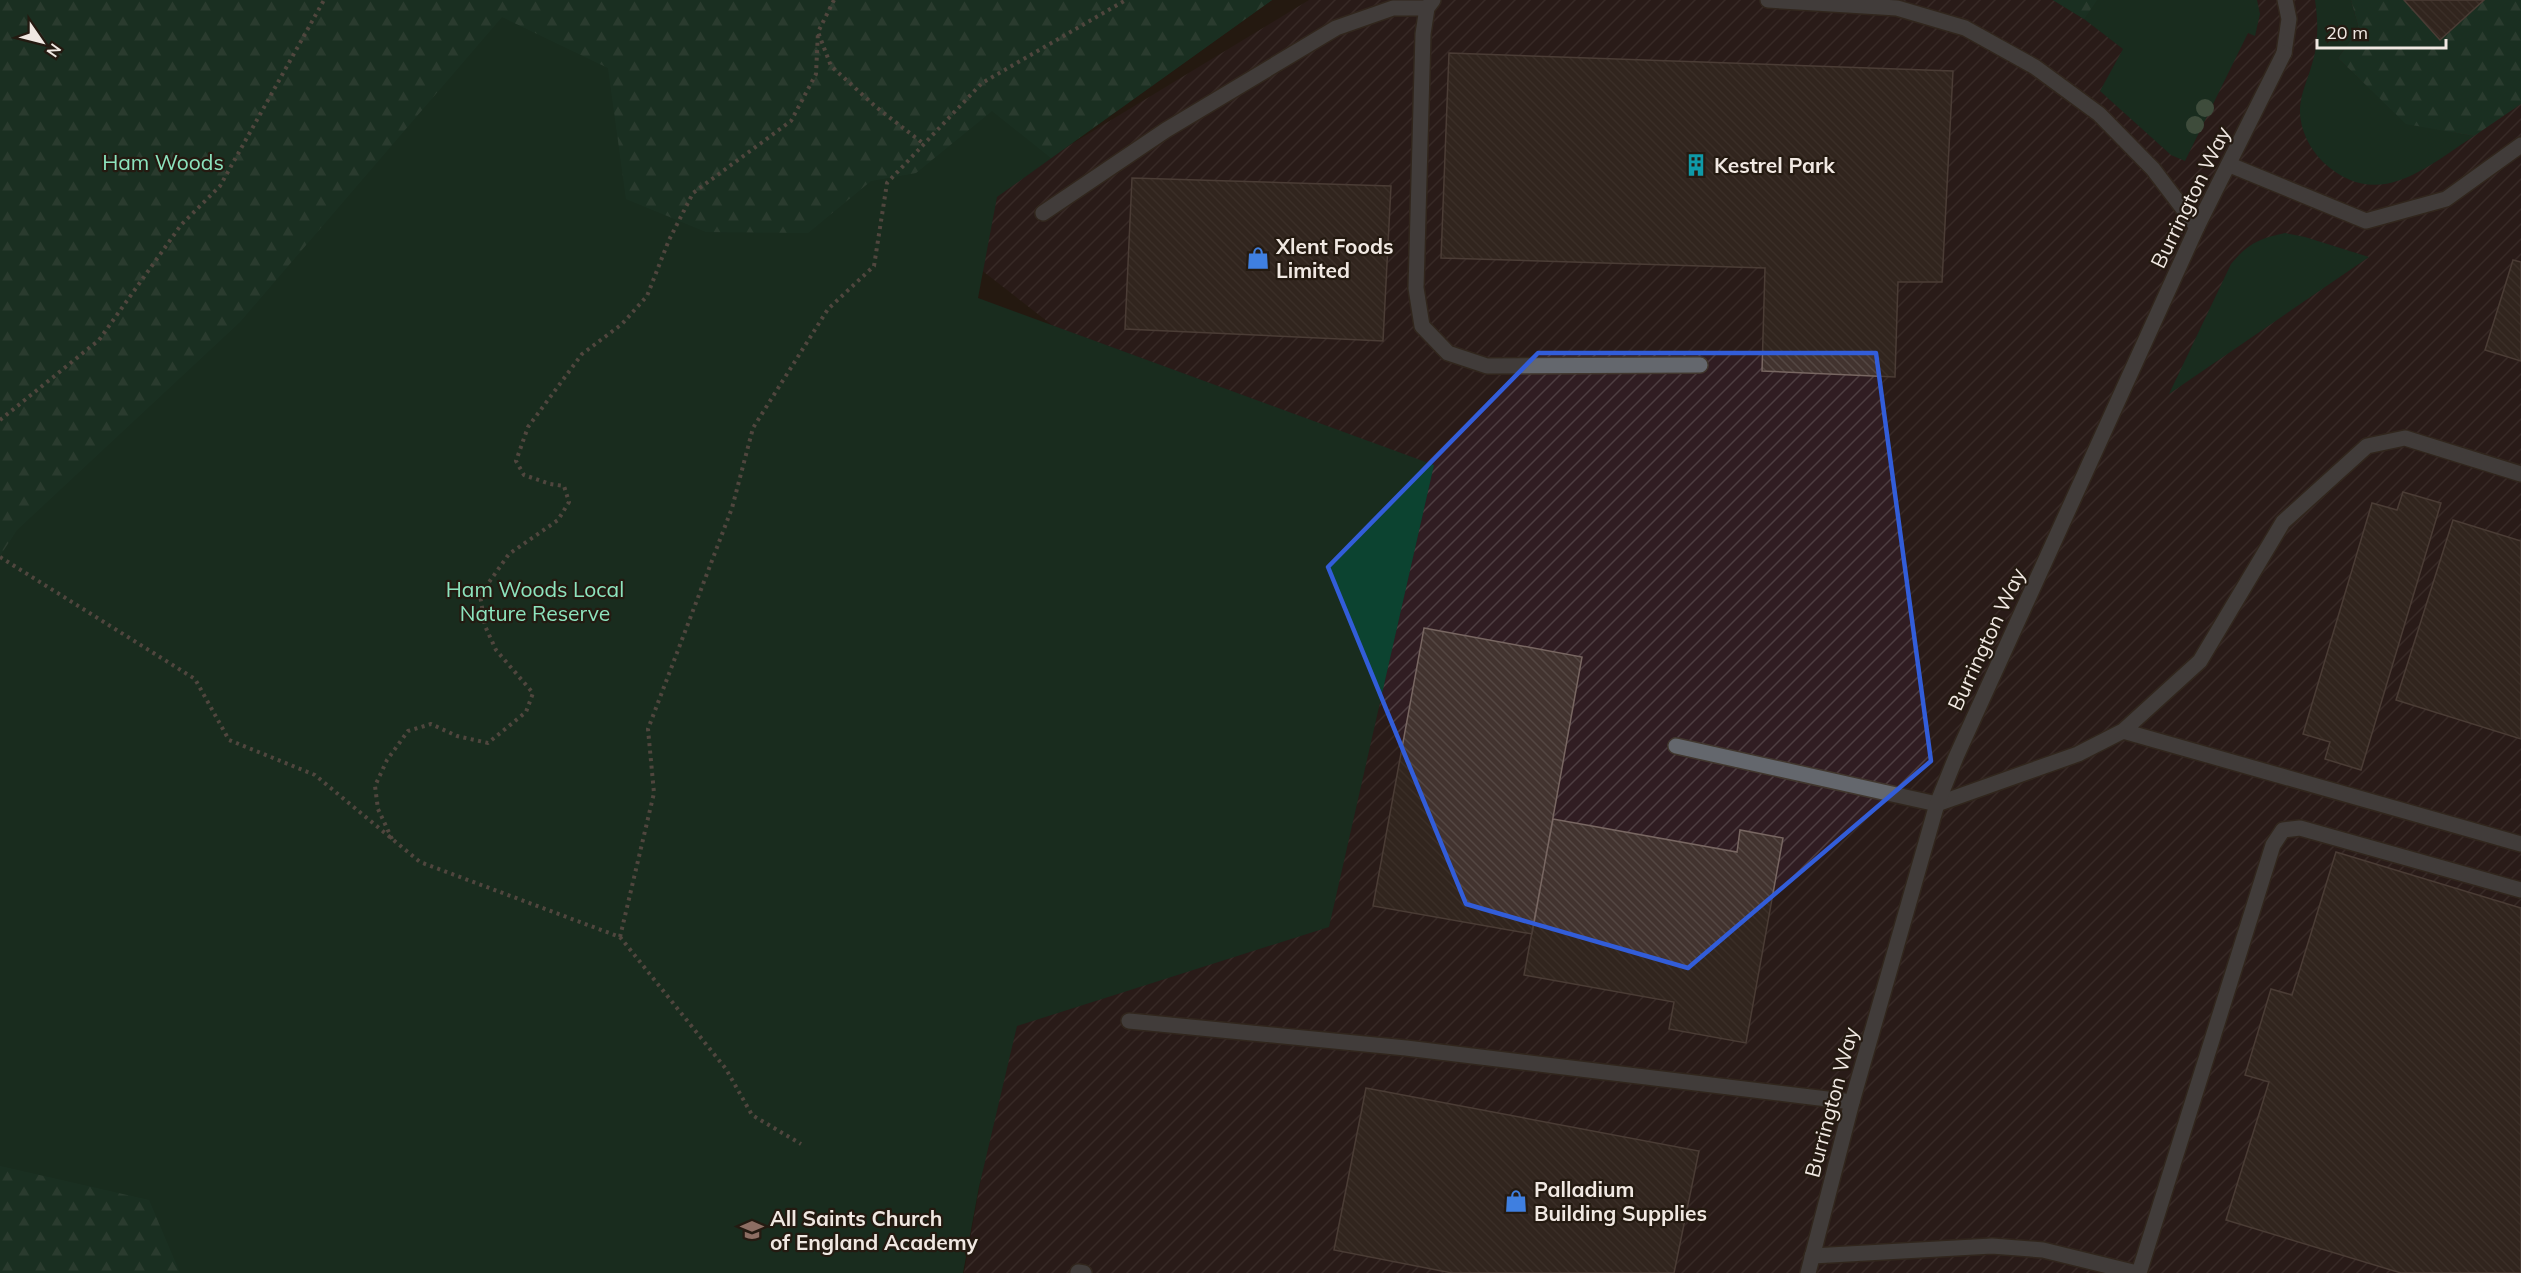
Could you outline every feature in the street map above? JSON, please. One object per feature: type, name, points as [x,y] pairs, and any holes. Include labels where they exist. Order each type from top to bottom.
[{"type":"street","points":[[1768,0],[1897,8],[1965,28],[2035,67],[2099,114],[2153,169],[2197,227]]},
{"type":"street","name":"Burrington Way","points":[[1808,1273],[1852,1102],[1937,804],[1956,757],[2197,227],[2284,53],[2289,19],[2285,0]]},
{"type":"street","points":[[1043,213],[1166,130],[1336,28],[1393,9],[1430,4],[1423,34],[1416,288],[1422,326],[1448,353],[1487,366],[1700,365]]},
{"type":"street","points":[[2230,165],[2366,221],[2446,200],[2521,145]]},
{"type":"street","points":[[1676,746],[1937,804],[2078,754],[2123,731],[2200,661],[2283,522],[2367,446],[2405,438],[2521,474]]},
{"type":"street","points":[[2123,731],[2521,844]]},
{"type":"street","points":[[1812,1256],[1992,1246],[2043,1250],[2138,1273],[2273,845],[2283,830],[2300,828],[2521,890]]},
{"type":"street","points":[[1129,1021],[1406,1048],[1852,1102]]},
{"type":"path","points":[[0,420],[99,340],[181,225],[220,186],[324,0]]},
{"type":"path","points":[[393,839],[378,809],[375,786],[387,760],[408,731],[431,724],[457,736],[488,743],[526,712],[533,693],[496,650],[485,626],[480,595],[508,554],[558,520],[568,502],[564,486],[524,475],[516,461],[528,427],[582,354],[622,324],[647,296],[669,240],[693,193],[791,121],[816,74],[818,32],[834,0]]},
{"type":"path","points":[[620,938],[654,794],[648,729],[732,508],[753,428],[828,309],[874,266],[887,183],[982,83],[1126,0]]},
{"type":"path","points":[[818,32],[831,66],[876,107],[924,144]]},
{"type":"path","points":[[0,557],[195,679],[228,740],[315,775],[420,862],[620,938],[726,1069],[752,1115],[801,1144]]},
{"type":"highlighted area","points":[[1538,353],[1876,353],[1931,761],[1688,968],[1466,904],[1328,567]]},
{"type":"shaded area","points":[[1309,0],[2053,0],[2084,19],[2097,0],[2521,0],[2521,1273],[964,1273],[1013,999],[1088,353],[930,230]]},
{"type":"green space","name":"Ham Woods Local Nature Reserve","points":[[0,0],[1272,0],[997,197],[978,298],[1434,465],[1329,927],[1017,1026],[979,1187],[963,1273],[0,1273]]},
{"type":"green space","name":"Ham Woods","points":[[0,0],[1272,0],[1051,158],[992,111],[916,173],[871,181],[808,233],[706,232],[626,199],[608,68],[502,17],[240,322],[17,530],[0,556]]},
{"type":"green space","points":[[2053,0],[2257,0],[2260,14],[2255,36],[2248,33],[2185,161],[2171,155],[2100,91],[2123,49],[2084,19]]},
{"type":"green space","points":[[2053,0],[2097,0],[2084,19]]},
{"type":"green space","points":[[2315,0],[2351,0],[2359,29],[2338,58],[2406,123],[2474,136],[2418,172],[2400,180],[2381,184],[2362,184],[2343,177],[2323,162],[2306,137],[2300,115],[2302,96],[2316,48]]},
{"type":"green space","points":[[2351,0],[2521,0],[2521,104],[2474,136],[2406,124],[2338,58],[2359,29]]},
{"type":"green space","points":[[2285,233],[2369,257],[2169,394],[2231,264],[2243,251],[2255,243]]},
{"type":"green space","points":[[0,1166],[149,1200],[180,1273],[0,1273]]},
{"type":"building","points":[[2404,0],[2484,0],[2440,40]]},
{"type":"building","name":"Kestrel Park","points":[[1449,53],[1953,71],[1942,282],[1898,282],[1895,377],[1762,371],[1765,268],[1441,258]]},
{"type":"building","name":"Xlent Foods Limited","points":[[1132,178],[1391,186],[1383,341],[1125,329]]},
{"type":"building","points":[[2513,260],[2521,262],[2521,361],[2485,350]]},
{"type":"building","points":[[2403,492],[2441,503],[2361,770],[2325,759],[2330,742],[2303,734],[2372,503],[2397,510]]},
{"type":"building","points":[[2453,520],[2521,541],[2521,739],[2396,700]]},
{"type":"building","points":[[1424,628],[1582,657],[1532,934],[1373,906]]},
{"type":"building","points":[[1553,819],[1737,852],[1740,830],[1783,838],[1746,1043],[1669,1029],[1674,1002],[1524,975]]},
{"type":"building","points":[[2336,852],[2521,908],[2521,1273],[2401,1273],[2226,1220],[2269,1082],[2245,1075],[2271,989],[2292,995]]},
{"type":"building","name":"Palladium Building Supplies","points":[[1366,1088],[1699,1151],[1674,1273],[1452,1273],[1334,1250]]},
{"type":"place","name":"Kestrel Park","points":[[1696,165]]},
{"type":"place","name":"Xlent Foods Limited","points":[[1258,258]]},
{"type":"place","name":"Palladium Building Supplies","points":[[1516,1201]]},
{"type":"place","name":"All Saints Church of England Academy","points":[[752,1230]]}]
